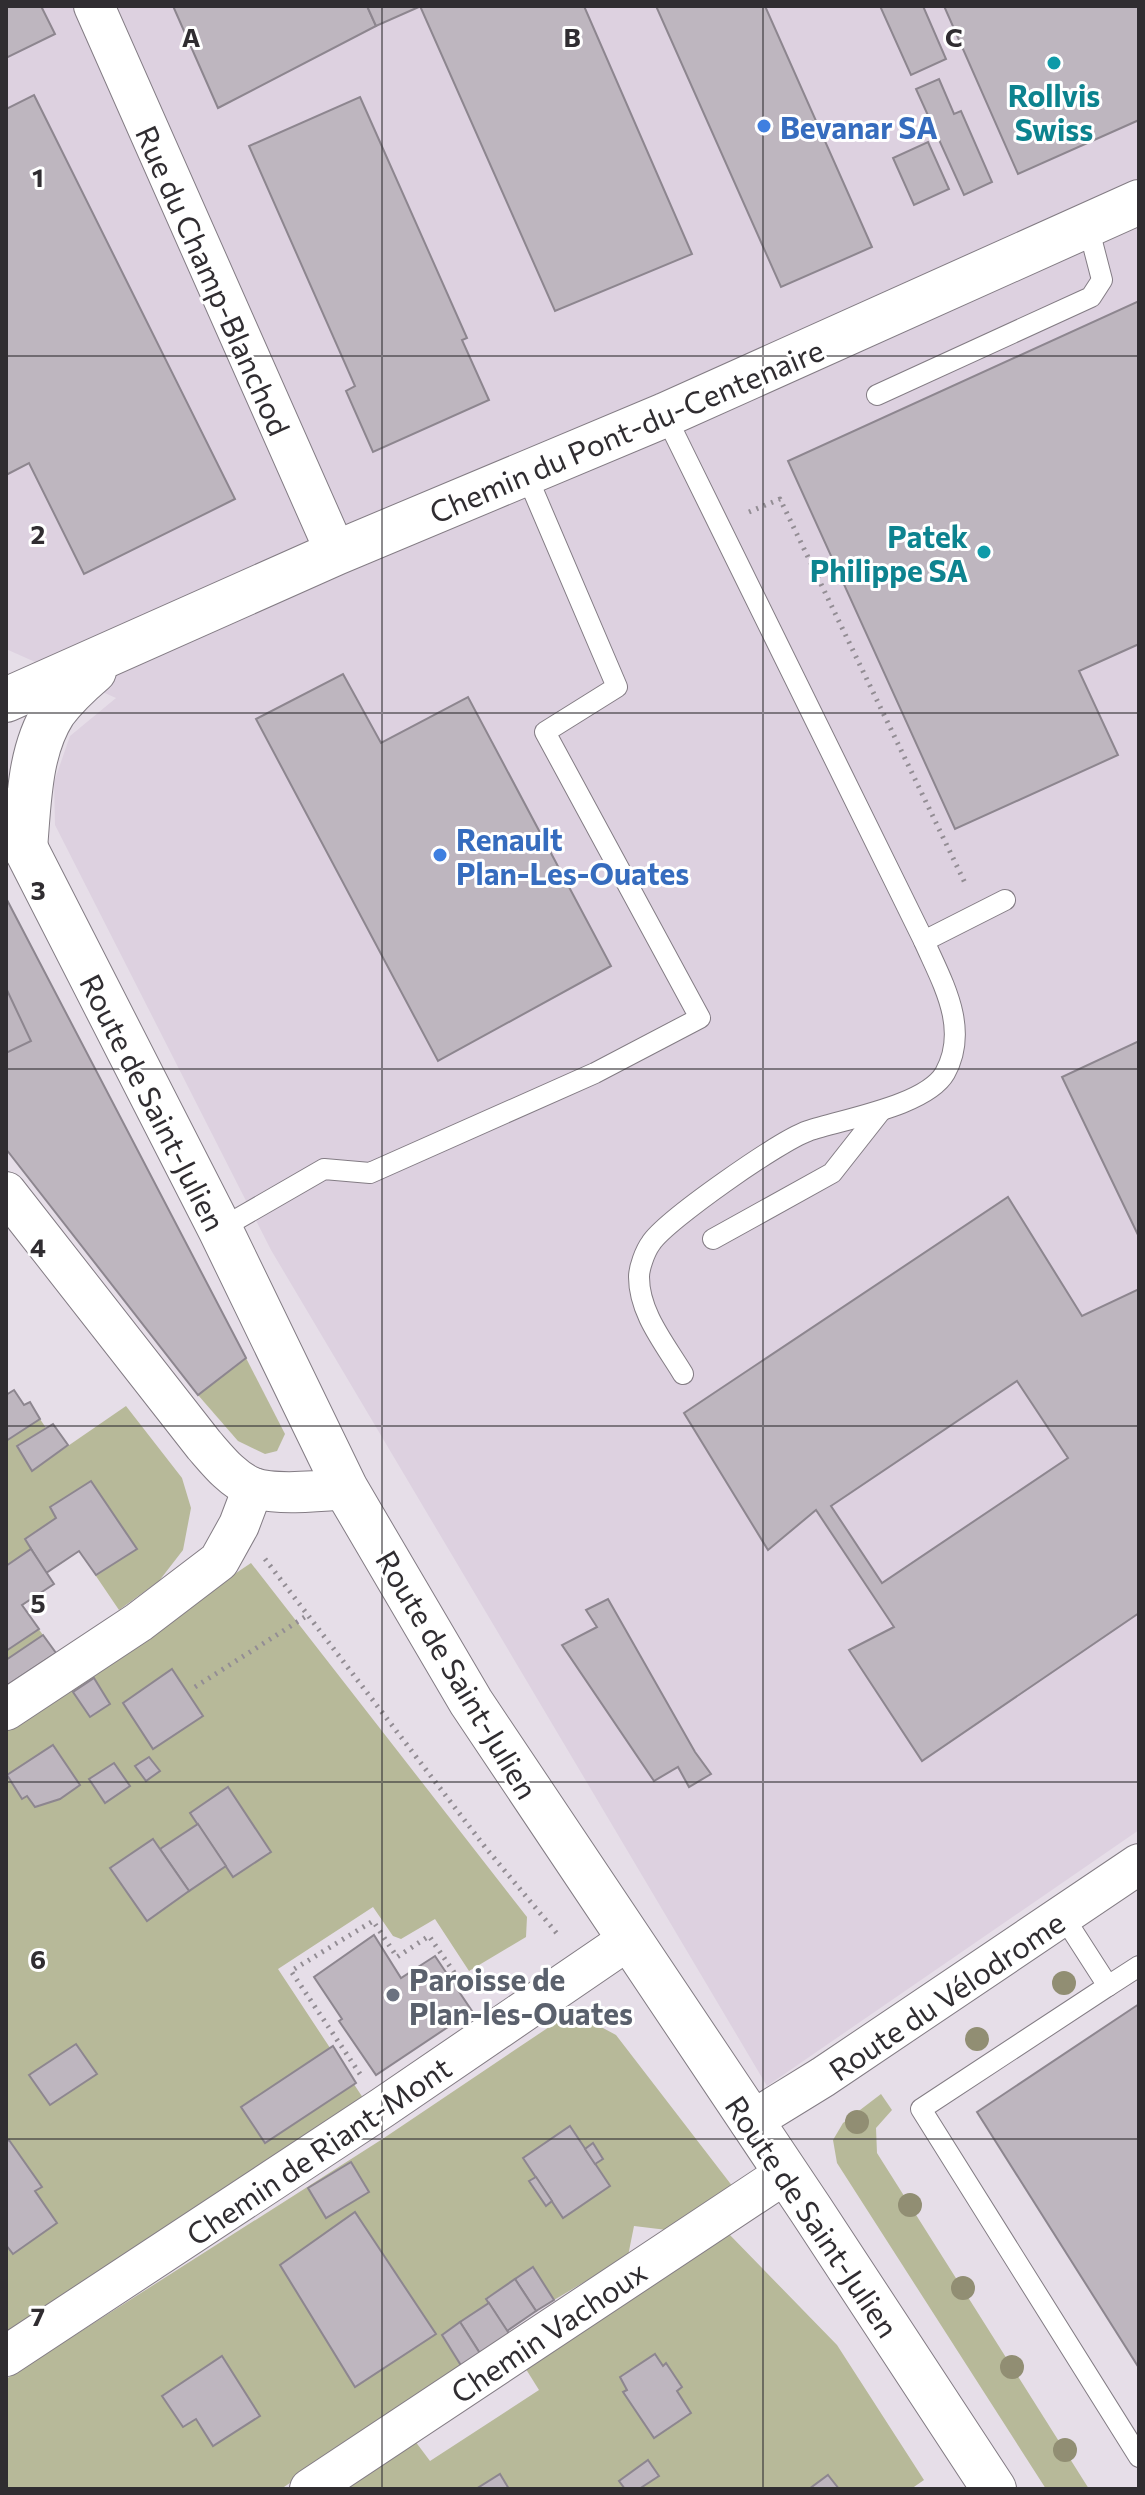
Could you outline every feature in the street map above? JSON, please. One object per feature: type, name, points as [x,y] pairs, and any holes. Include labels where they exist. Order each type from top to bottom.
[{"type":"main road","name":"Chemin du Pont-du-Centenaire","points":[[6,700],[336,553],[665,415],[1139,202]]},
{"type":"main road","name":"Chemin du Pont-du-Centenaire","points":[[16,829],[29,795],[38,748],[54,712],[111,654]]},
{"type":"main road","name":"Route de Saint-Julien","points":[[16,829],[220,1229],[346,1489],[471,1702],[994,2489]]},
{"type":"street","name":"Rue du Champ-Blanchod","points":[[94,6],[336,553]]},
{"type":"street","points":[[6,1192],[228,1472],[253,1488],[309,1493],[346,1489]]},
{"type":"street","points":[[6,1710],[139,1622],[219,1561],[239,1525],[253,1488]]},
{"type":"street","name":"Route du Vélodrome","points":[[750,2122],[823,2077],[1139,1864]]},
{"type":"street","name":"Chemin de Riant-Mont","points":[[6,2356],[382,2108],[628,1940]]},
{"type":"street","name":"Chemin Vachoux","points":[[310,2489],[786,2173]]},
{"type":"lane","points":[[877,395],[1091,297],[1102,280],[1088,226]]},
{"type":"lane","points":[[665,415],[924,941],[953,1008],[954,1052],[944,1075],[922,1092],[880,1112],[806,1131],[780,1144],[676,1218],[651,1243],[638,1273],[641,1303],[683,1374]]},
{"type":"lane","points":[[220,1229],[324,1169],[370,1173],[595,1073],[700,1018],[545,732],[617,687],[526,474]]},
{"type":"lane","points":[[924,941],[1005,900]]},
{"type":"lane","points":[[713,1239],[832,1173],[880,1112]]},
{"type":"lane","points":[[1063,1916],[1108,1986]]},
{"type":"lane","points":[[1139,1966],[921,2109],[1139,2457]]},
{"type":"path","points":[[719,526],[780,499],[980,913]]},
{"type":"path","points":[[239,1525],[485,1847],[586,1969]]},
{"type":"path","points":[[195,1687],[308,1615]]},
{"type":"path","points":[[382,2108],[291,1971],[373,1921],[397,1957],[429,1936],[471,1997]]},
{"type":"path","points":[[466,1990],[486,1977]]},
{"type":"shaded area","points":[[6,6],[1139,6],[1139,1830],[767,2086],[271,1250],[55,825],[54,782],[70,736],[116,698],[6,649]]},
{"type":"green space","points":[[246,1358],[285,1434],[277,1451],[265,1454],[238,1441],[198,1395]]},
{"type":"green space","points":[[126,1406],[182,1478],[191,1508],[183,1550],[159,1581],[119,1610],[79,1551],[47,1573],[54,1584],[22,1606],[56,1653],[6,1686],[6,1441],[40,1419],[46,1428],[17,1446],[33,1470]]},
{"type":"green space","points":[[251,1563],[527,1917],[526,1937],[469,1971],[435,1919],[401,1939],[393,1936],[373,1907],[278,1969],[367,2104],[6,2334],[6,1727]]},
{"type":"green space","points":[[558,2021],[590,2021],[616,2035],[733,2187],[667,2230],[634,2226],[628,2256],[554,2300],[533,2268],[486,2298],[510,2335],[281,2489],[6,2489],[6,2379],[384,2138]]},
{"type":"green space","points":[[881,2094],[892,2110],[876,2128],[877,2153],[1089,2489],[1046,2489],[837,2163],[833,2140],[843,2123]]},
{"type":"green space","points":[[727,2232],[837,2345],[924,2480],[911,2489],[341,2489],[415,2441],[430,2461],[539,2390],[524,2366]]},
{"type":"building","points":[[6,6],[41,6],[55,34],[6,58]]},
{"type":"building","points":[[173,6],[367,6],[376,26],[218,108]]},
{"type":"building","points":[[367,6],[421,6],[376,26]]},
{"type":"building","points":[[420,6],[584,6],[692,254],[555,311]]},
{"type":"building","name":"Bevanar SA","points":[[656,6],[765,6],[872,247],[781,287]]},
{"type":"building","points":[[880,6],[923,6],[946,59],[911,75]]},
{"type":"building","name":"Rollvis Swiss","points":[[944,6],[1139,6],[1139,120],[1018,174]]},
{"type":"building","points":[[939,79],[954,114],[961,111],[992,182],[964,195],[916,89]]},
{"type":"building","points":[[34,95],[235,499],[84,574],[29,463],[6,475],[6,109]]},
{"type":"building","points":[[360,97],[467,338],[462,340],[489,400],[373,452],[346,391],[355,386],[249,146]]},
{"type":"building","points":[[928,142],[949,189],[914,205],[893,158]]},
{"type":"building","name":"Patek Philippe SA","points":[[1139,301],[1139,644],[1079,671],[1118,755],[955,829],[788,461]]},
{"type":"building","name":"Renault Plan-Les-Ouates","points":[[343,674],[381,743],[468,697],[611,966],[438,1061],[256,719]]},
{"type":"building","points":[[6,898],[246,1358],[198,1395],[6,1149]]},
{"type":"building","points":[[6,988],[31,1041],[6,1053]]},
{"type":"building","points":[[1139,1041],[1139,1237],[1062,1077]]},
{"type":"building","points":[[1008,1197],[1082,1316],[1139,1289],[1139,1613],[922,1761],[849,1650],[894,1627],[816,1510],[768,1550],[684,1413]],"holes":[[[1017,1381],[1068,1458],[882,1583],[831,1506]]]},
{"type":"building","points":[[14,1390],[24,1405],[30,1402],[40,1419],[6,1441],[6,1395]]},
{"type":"building","points":[[53,1424],[68,1445],[32,1471],[17,1446]]},
{"type":"building","points":[[91,1481],[137,1549],[96,1575],[79,1551],[46,1573],[25,1539],[56,1518],[50,1507]]},
{"type":"building","points":[[31,1549],[54,1584],[22,1605],[39,1629],[6,1651],[6,1566]]},
{"type":"building","points":[[608,1599],[695,1752],[711,1774],[689,1787],[678,1767],[654,1781],[562,1645],[597,1627],[586,1610]]},
{"type":"building","points":[[43,1635],[56,1653],[6,1686],[6,1660]]},
{"type":"building","points":[[172,1669],[203,1716],[153,1749],[123,1703]]},
{"type":"building","points":[[94,1678],[110,1704],[90,1717],[73,1692]]},
{"type":"building","points":[[53,1745],[80,1785],[60,1799],[35,1807],[27,1796],[22,1799],[7,1775]]},
{"type":"building","points":[[149,1757],[160,1771],[146,1781],[135,1766]]},
{"type":"building","points":[[114,1763],[130,1786],[105,1803],[89,1779]]},
{"type":"building","points":[[228,1787],[271,1852],[233,1877],[190,1813]]},
{"type":"building","points":[[198,1824],[226,1866],[189,1891],[160,1849]]},
{"type":"building","points":[[153,1839],[189,1891],[147,1921],[110,1868]]},
{"type":"building","name":"Paroisse de Plan-les-Ouates","points":[[374,1935],[401,1978],[435,1956],[472,2011],[376,2075],[314,1977]]},
{"type":"building","points":[[1139,2004],[1139,2368],[977,2112]]},
{"type":"building","points":[[76,2044],[97,2074],[50,2105],[29,2075]]},
{"type":"building","points":[[333,2046],[356,2083],[265,2143],[241,2107]]},
{"type":"building","points":[[570,2126],[610,2186],[563,2218],[523,2158]]},
{"type":"building","points":[[9,2140],[42,2187],[35,2191],[57,2223],[13,2254],[6,2245],[6,2142]]},
{"type":"building","points":[[593,2143],[603,2159],[595,2164],[585,2149]]},
{"type":"building","points":[[351,2162],[369,2192],[326,2218],[308,2188]]},
{"type":"building","points":[[536,2177],[552,2201],[546,2206],[529,2181]]},
{"type":"building","points":[[355,2212],[436,2334],[355,2387],[280,2265]]},
{"type":"building","points":[[533,2267],[554,2300],[536,2311],[515,2279]]},
{"type":"building","points":[[515,2279],[536,2311],[507,2331],[486,2299]]},
{"type":"building","points":[[489,2303],[510,2335],[481,2355],[460,2322]]},
{"type":"building","points":[[460,2322],[481,2355],[462,2367],[442,2335]]},
{"type":"building","points":[[655,2354],[663,2366],[666,2363],[682,2387],[677,2391],[691,2413],[654,2438],[623,2392],[627,2390],[620,2377]]},
{"type":"building","points":[[222,2356],[260,2416],[213,2446],[196,2419],[183,2427],[162,2396]]},
{"type":"building","points":[[648,2460],[659,2476],[639,2489],[625,2489],[619,2481]]},
{"type":"building","points":[[500,2474],[509,2489],[476,2489]]},
{"type":"building","points":[[828,2475],[839,2489],[809,2489]]},
{"type":"place","name":"Rollvis Swiss","points":[[1054,63]]},
{"type":"place","name":"Bevanar SA","points":[[764,126]]},
{"type":"place","name":"Patek Philippe SA","points":[[984,552]]},
{"type":"place","name":"Renault Plan-Les-Ouates","points":[[440,855]]},
{"type":"place","name":"Paroisse de Plan-les-Ouates","points":[[393,1995]]}]
